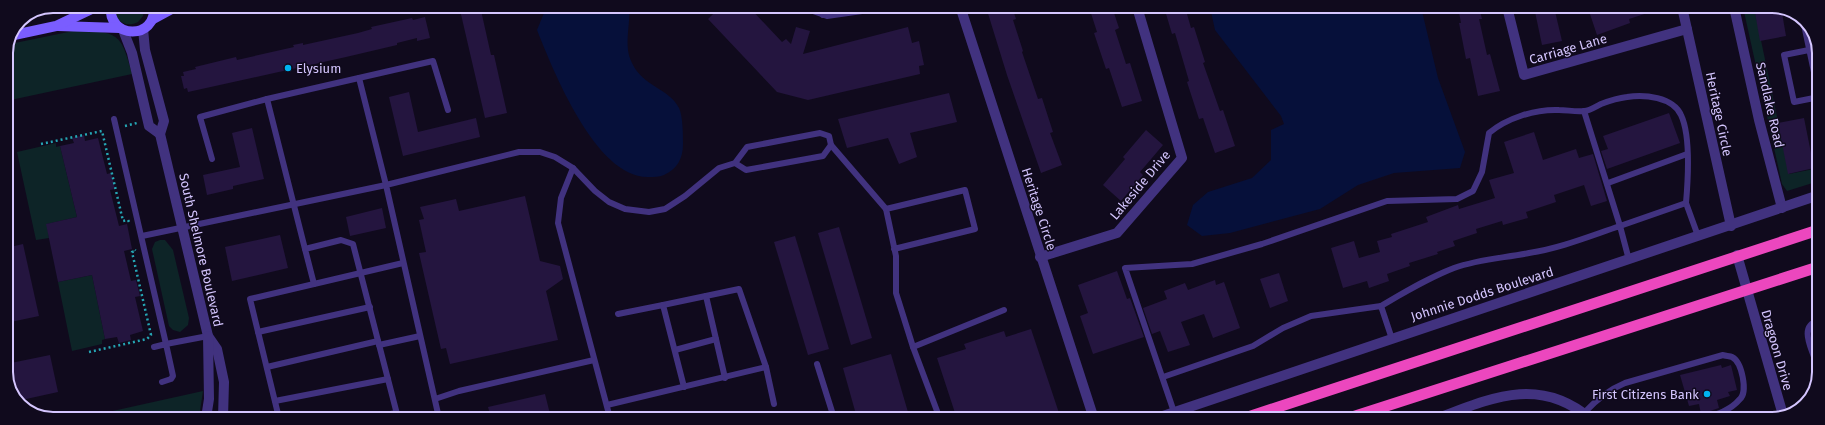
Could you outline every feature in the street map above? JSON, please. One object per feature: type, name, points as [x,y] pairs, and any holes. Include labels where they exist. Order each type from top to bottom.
[{"type":"highway","points":[[1263,412],[1737,255],[1812,232]]},
{"type":"highway","points":[[1368,412],[1812,269]]},
{"type":"main road","points":[[18,34],[56,26],[83,13]]},
{"type":"main road","points":[[111,13],[113,20],[121,29]]},
{"type":"main road","points":[[153,13],[153,19]]},
{"type":"main road","points":[[56,26],[121,29],[130,32],[143,29],[153,19],[164,13]]},
{"type":"street","name":"Heritage Circle","points":[[962,13],[1040,257],[1092,412]]},
{"type":"street","name":"Lakeside Drive","points":[[1040,257],[1117,232],[1182,158],[1139,13]]},
{"type":"street","name":"Carriage Lane","points":[[1508,13],[1524,75],[1687,29]]},
{"type":"street","name":"Heritage Circle","points":[[1683,13],[1731,226]]},
{"type":"street","name":"Sandlake Road","points":[[1735,13],[1759,120],[1782,208]]},
{"type":"street","name":"South Shelmore Boulevard","points":[[121,29],[132,53],[149,126],[160,134]]},
{"type":"street","name":"South Shelmore Boulevard","points":[[143,29],[146,51],[164,121],[160,134],[208,336],[217,349],[224,382],[223,412]]},
{"type":"street","name":"Johnnie Dodds Boulevard","points":[[1174,412],[1731,226],[1812,197]]},
{"type":"street","name":"Dragoon Drive","points":[[1737,255],[1782,411]]},
{"type":"street","points":[[207,412],[209,399],[208,336]]},
{"type":"street","points":[[1454,412],[1494,397],[1528,393],[1554,398],[1582,412]]},
{"type":"lane","points":[[819,13],[827,16],[848,13]]},
{"type":"lane","points":[[1805,32],[1812,64]]},
{"type":"lane","points":[[1809,50],[1784,55],[1794,102],[1812,98]]},
{"type":"lane","points":[[212,159],[200,117],[268,99],[433,61],[448,110]]},
{"type":"lane","points":[[359,78],[386,185],[438,412]]},
{"type":"lane","points":[[1174,412],[1125,268],[1192,264],[1262,244],[1387,201],[1457,199],[1473,191],[1482,172],[1489,133],[1498,126],[1537,111],[1558,110],[1584,112],[1602,104],[1627,97],[1650,96],[1669,102],[1681,114],[1686,136],[1686,203],[1698,236]]},
{"type":"lane","points":[[268,99],[314,284]]},
{"type":"lane","points":[[1584,112],[1608,183],[1629,260]]},
{"type":"lane","points":[[114,119],[173,376],[171,379],[162,382]]},
{"type":"lane","points":[[142,236],[183,229],[386,185],[519,152],[540,152],[555,157],[573,168],[595,191],[610,202],[625,210],[649,212],[665,209],[685,196],[719,168],[735,163],[747,147],[820,133],[829,136],[831,145],[886,209],[894,248],[896,293],[913,347],[938,412]]},
{"type":"lane","points":[[735,163],[746,170],[823,156],[831,145]]},
{"type":"lane","points":[[1608,183],[1687,154]]},
{"type":"lane","points":[[573,168],[561,198],[558,223],[609,412]]},
{"type":"lane","points":[[886,209],[965,190],[975,229],[894,248]]},
{"type":"lane","points":[[1163,377],[1253,346],[1283,328],[1311,316],[1381,306],[1415,285],[1455,268],[1480,260],[1530,253],[1560,246],[1686,203]]},
{"type":"lane","points":[[305,249],[341,240],[353,244],[396,412]]},
{"type":"lane","points":[[278,412],[250,299],[403,263]]},
{"type":"lane","points":[[618,314],[739,289],[766,367],[774,404]]},
{"type":"lane","points":[[706,296],[725,378]]},
{"type":"lane","points":[[663,305],[684,388]]},
{"type":"lane","points":[[1381,306],[1392,339]]},
{"type":"lane","points":[[258,332],[370,307]]},
{"type":"lane","points":[[913,347],[1004,310]]},
{"type":"lane","points":[[1812,323],[1808,329],[1807,338],[1812,352]]},
{"type":"lane","points":[[154,347],[208,336]]},
{"type":"lane","points":[[267,367],[379,343],[420,336]]},
{"type":"lane","points":[[674,350],[716,339]]},
{"type":"lane","points":[[1590,412],[1597,400],[1612,388],[1654,373],[1723,356],[1732,357],[1738,363],[1745,389],[1741,399],[1724,412]]},
{"type":"lane","points":[[435,399],[459,391],[594,360]]},
{"type":"lane","points":[[817,364],[832,412]]},
{"type":"lane","points":[[607,405],[684,388],[766,367]]},
{"type":"lane","points":[[275,401],[388,378]]},
{"type":"path","points":[[125,126],[138,123]]},
{"type":"path","points":[[41,144],[102,131],[124,221],[128,220],[130,228]]},
{"type":"path","points":[[89,352],[146,339],[151,334],[132,252],[136,251],[134,244]]},
{"type":"green space","points":[[116,13],[144,13],[138,22],[132,24],[124,23],[117,18]]},
{"type":"green space","points":[[1744,13],[1755,13],[1789,174],[1812,169],[1812,183],[1787,191],[1782,184]]},
{"type":"green space","points":[[78,30],[103,32],[117,38],[121,43],[132,74],[13,100],[13,53],[15,43]]},
{"type":"green space","points":[[56,143],[56,147],[60,146],[77,217],[47,224],[49,238],[36,240],[17,152]]},
{"type":"green space","points":[[165,240],[173,250],[189,318],[188,325],[180,332],[173,330],[169,326],[152,249],[155,242]]},
{"type":"green space","points":[[92,275],[105,339],[102,340],[102,344],[72,351],[58,282]]},
{"type":"green space","points":[[203,391],[200,412],[108,412]]},
{"type":"shaded area","points":[[544,13],[629,13],[628,49],[632,63],[637,71],[649,83],[675,101],[679,108],[682,126],[683,149],[676,167],[664,175],[649,177],[630,173],[611,160],[594,142],[565,95],[537,30]]},
{"type":"shaded area","points":[[1211,13],[1422,13],[1438,78],[1465,152],[1460,168],[1394,173],[1358,185],[1320,209],[1230,233],[1202,236],[1187,225],[1193,205],[1208,192],[1252,178],[1271,160],[1271,130],[1284,124],[1281,116],[1215,30]]},
{"type":"building","points":[[461,13],[482,13],[491,55],[494,55],[507,113],[485,118]]},
{"type":"building","points":[[714,13],[755,13],[782,42],[786,39],[791,44],[796,27],[810,31],[803,54],[908,27],[912,43],[919,41],[924,65],[919,66],[920,74],[808,100],[777,92],[708,19]]},
{"type":"building","points":[[988,13],[1014,13],[1016,19],[1013,20],[1023,51],[1022,52],[1038,99],[1042,98],[1053,132],[1050,133],[1062,165],[1041,173],[1007,75]]},
{"type":"building","points":[[1091,13],[1114,13],[1119,28],[1115,30],[1126,64],[1130,63],[1142,101],[1122,107],[1109,68],[1106,69],[1094,33],[1097,32]]},
{"type":"building","points":[[1166,13],[1187,13],[1191,28],[1194,27],[1205,62],[1203,63],[1220,111],[1223,110],[1235,146],[1215,153],[1203,118],[1199,119],[1187,82],[1189,81],[1175,33],[1172,34]]},
{"type":"building","points":[[1459,13],[1480,13],[1482,19],[1479,19],[1487,55],[1490,54],[1500,91],[1478,96],[1470,58],[1466,59],[1459,23],[1461,23]]},
{"type":"building","points":[[1535,13],[1555,13],[1562,41],[1542,45]]},
{"type":"building","points":[[1648,13],[1629,19],[1630,23],[1597,35],[1590,14]]},
{"type":"building","points":[[1755,13],[1782,14],[1786,36],[1760,41]]},
{"type":"building","points":[[425,17],[430,38],[417,41],[417,38],[397,43],[397,45],[188,92],[187,88],[184,89],[181,76],[184,76],[183,72],[196,69],[195,67],[236,57],[237,60],[294,47],[293,45],[303,43],[303,45],[358,33],[372,29],[371,27],[412,18],[413,20]]},
{"type":"building","points":[[409,92],[418,132],[476,118],[480,137],[403,156],[389,97]]},
{"type":"building","points":[[949,93],[957,122],[910,133],[917,157],[899,164],[888,138],[847,148],[838,119]]},
{"type":"building","points":[[1669,113],[1680,143],[1607,169],[1601,151],[1608,149],[1603,136]]},
{"type":"building","points":[[1804,118],[1812,158],[1812,168],[1788,174],[1778,123]]},
{"type":"building","points":[[252,128],[264,179],[233,186],[233,189],[207,195],[203,175],[240,167],[232,133]]},
{"type":"building","points":[[1146,130],[1163,145],[1140,172],[1143,175],[1121,201],[1103,185],[1125,159],[1123,157]]},
{"type":"building","points":[[1534,132],[1543,160],[1576,149],[1579,158],[1593,154],[1607,201],[1591,206],[1584,185],[1554,195],[1556,202],[1526,212],[1528,218],[1503,225],[1502,221],[1476,229],[1477,233],[1453,241],[1455,246],[1437,252],[1438,254],[1409,263],[1410,266],[1387,274],[1389,281],[1369,288],[1367,281],[1343,288],[1331,248],[1354,241],[1359,258],[1380,252],[1377,241],[1392,237],[1391,234],[1428,222],[1426,217],[1458,205],[1459,209],[1495,198],[1489,180],[1514,173],[1504,142]]},
{"type":"building","points":[[84,135],[85,141],[98,138],[107,174],[111,173],[115,189],[110,190],[119,226],[127,224],[132,249],[124,251],[131,281],[136,280],[140,296],[135,297],[143,331],[130,335],[131,340],[119,343],[117,337],[105,339],[92,275],[58,282],[46,224],[77,217],[60,146],[74,143],[72,138]]},
{"type":"building","points":[[525,196],[540,261],[560,266],[563,279],[546,291],[558,340],[450,364],[446,348],[441,349],[419,253],[426,252],[419,220],[424,219],[420,207],[456,199],[459,211]]},
{"type":"building","points":[[382,208],[386,228],[350,236],[346,217]]},
{"type":"building","points":[[839,227],[872,338],[851,345],[818,233]]},
{"type":"building","points":[[280,235],[288,268],[232,281],[225,247]]},
{"type":"building","points":[[795,236],[829,349],[808,355],[774,242]]},
{"type":"building","points":[[23,244],[39,316],[13,322],[13,246]]},
{"type":"building","points":[[1117,271],[1127,299],[1130,298],[1144,337],[1093,354],[1080,316],[1088,313],[1078,285]]},
{"type":"building","points":[[1279,273],[1288,301],[1270,308],[1260,279]]},
{"type":"building","points":[[1215,280],[1216,285],[1224,282],[1240,328],[1213,338],[1204,314],[1181,322],[1190,345],[1168,352],[1160,331],[1152,334],[1143,308],[1167,299],[1164,291],[1185,283],[1188,290]]},
{"type":"building","points":[[1031,329],[1059,412],[955,412],[937,358],[966,349],[964,344],[1004,331],[1006,337]]},
{"type":"building","points":[[891,354],[908,412],[855,412],[843,368]]},
{"type":"building","points":[[50,355],[58,392],[24,399],[16,387],[13,375],[13,363]]},
{"type":"building","name":"First Citizens Bank","points":[[1721,365],[1722,368],[1731,365],[1737,390],[1728,392],[1730,396],[1717,400],[1719,408],[1707,412],[1701,412],[1699,404],[1689,406],[1680,375]]},
{"type":"building","points":[[545,394],[550,412],[489,412],[488,407]]},
{"type":"place","name":"Elysium","points":[[288,68]]},
{"type":"place","name":"First Citizens Bank","points":[[1707,394]]}]
